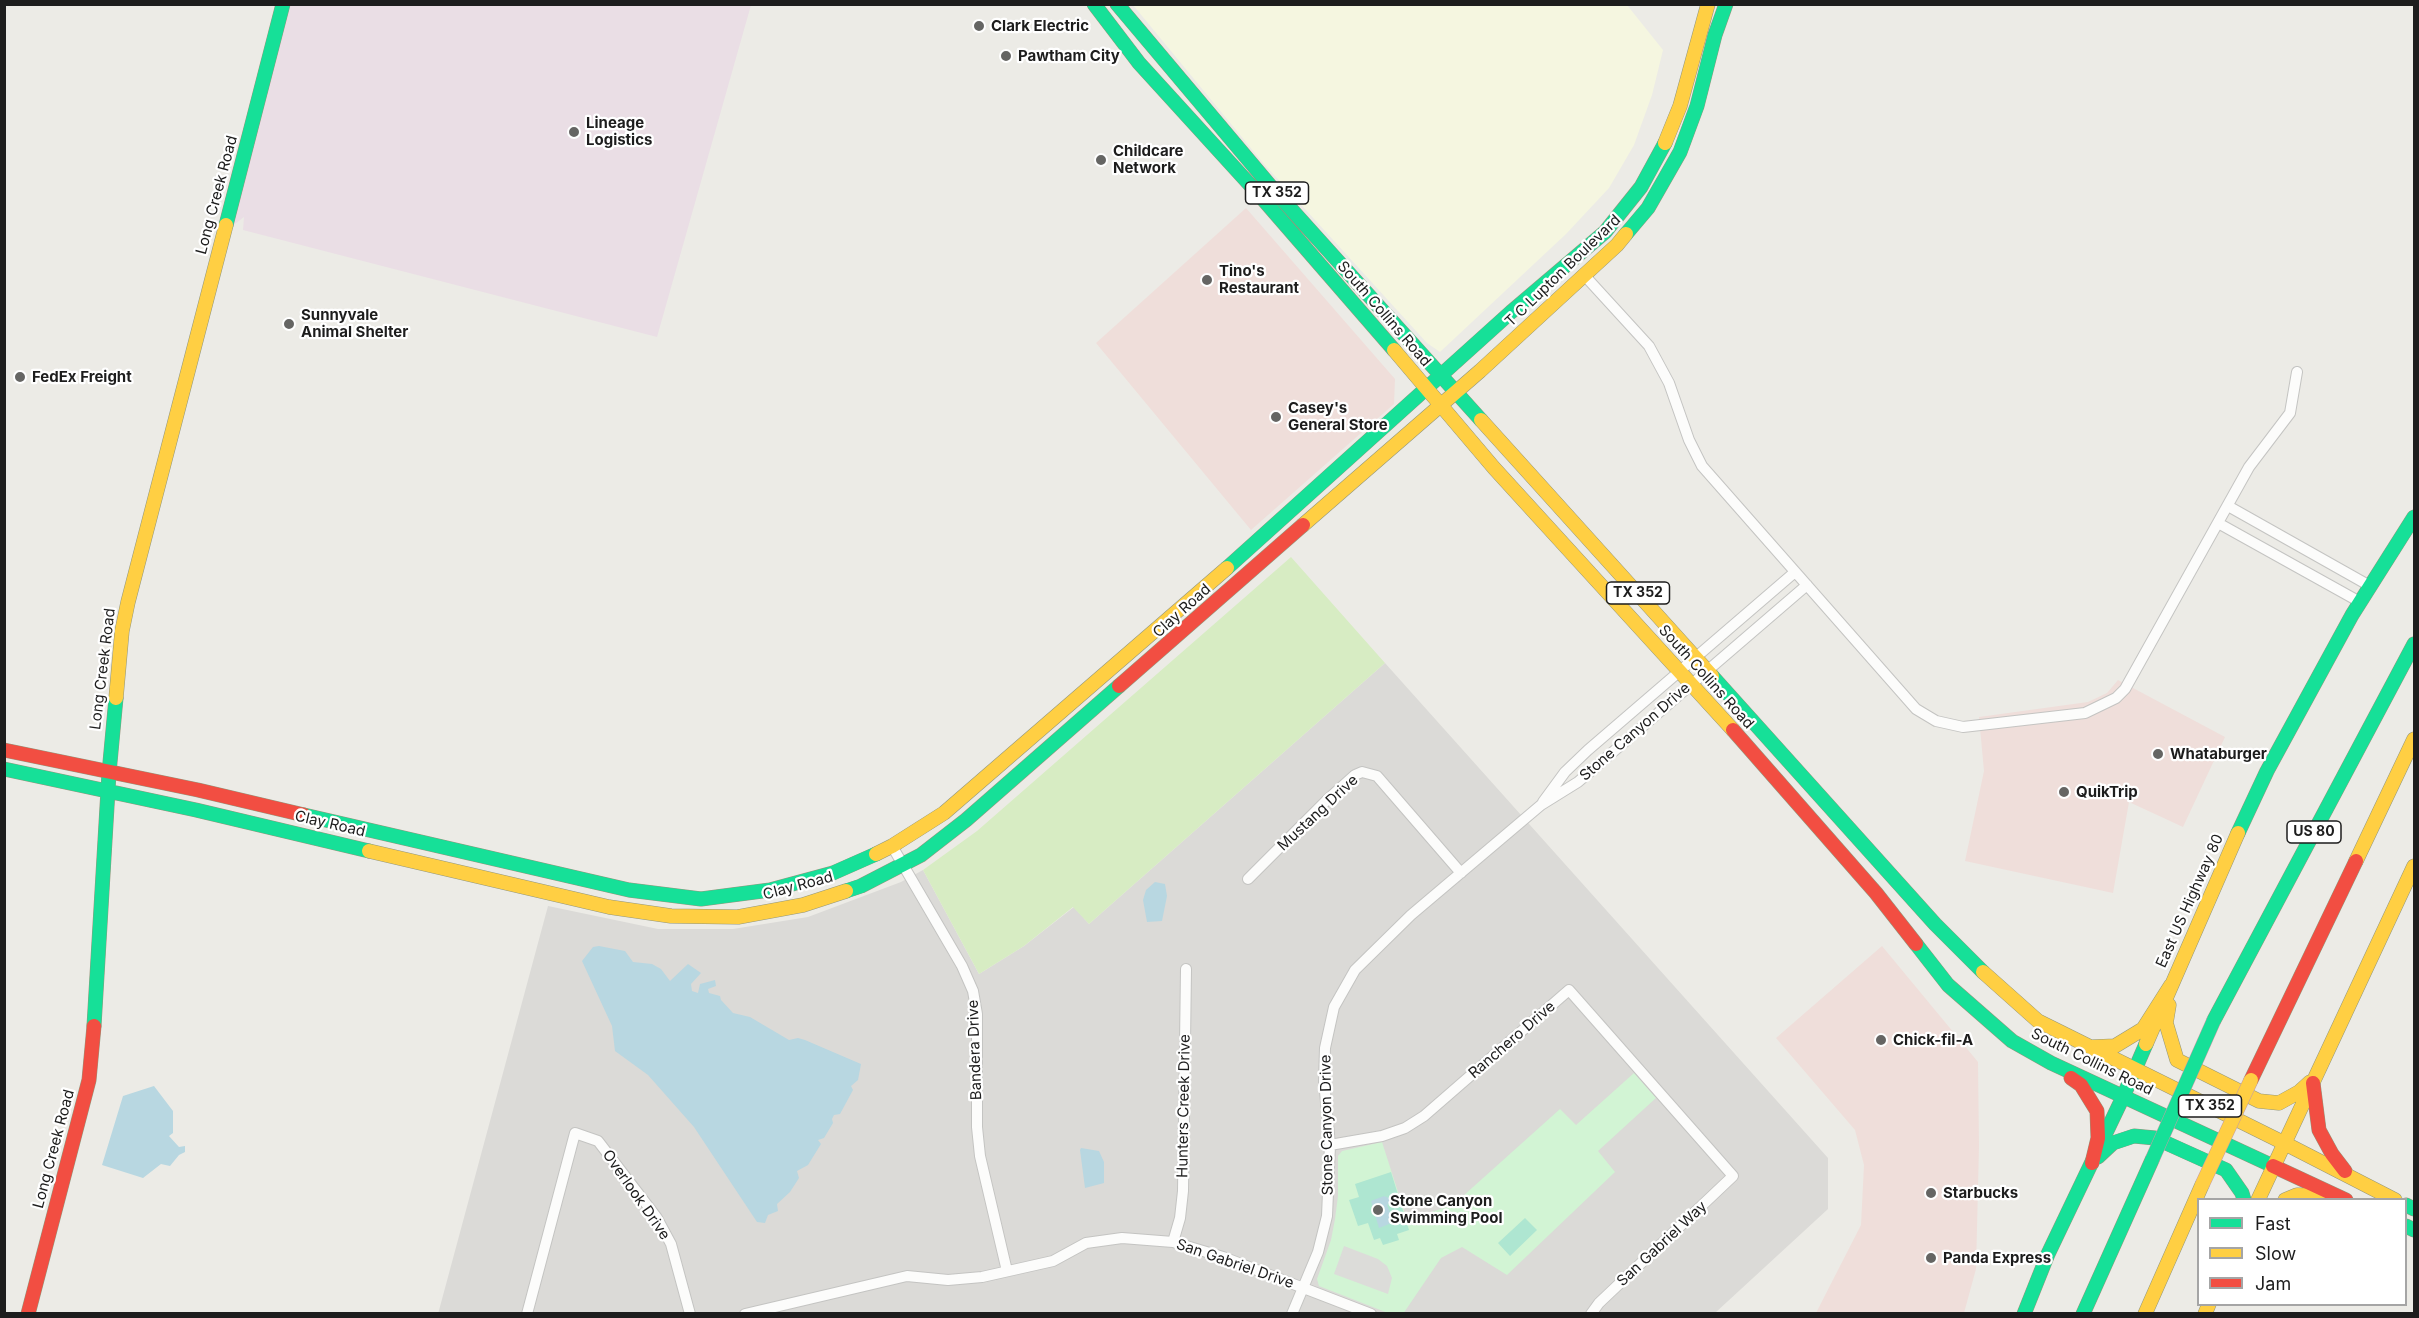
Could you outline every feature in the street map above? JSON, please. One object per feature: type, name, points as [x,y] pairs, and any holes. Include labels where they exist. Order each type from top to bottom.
[{"type":"main road","name":"Long Creek Road","points":[[28,1314],[89,1080],[96,1019],[109,772],[118,658],[128,602],[283,4]]},
{"type":"main road","name":"South Collins Road","points":[[1094,4],[1139,63],[1267,193],[1285,201],[1894,879],[1984,973],[2038,1021],[2391,1198]]},
{"type":"main road","name":"South Collins Road","points":[[1117,4],[1267,193],[1273,211],[1494,468],[1876,893],[1948,985],[2012,1041],[2051,1063],[2344,1198]]},
{"type":"main road","name":"T C Lupton Boulevard","points":[[1428,389],[1511,312],[1572,262],[1617,220],[1648,177],[1671,131],[1708,4]]},
{"type":"main road","name":"T C Lupton Boulevard","points":[[1440,405],[1585,276],[1632,229],[1660,190],[1689,130],[1715,35],[1726,4]]},
{"type":"main road","points":[[1687,76],[1703,80]]},
{"type":"main road","points":[[1273,211],[1285,201]]},
{"type":"main road","points":[[1572,262],[1585,276]]},
{"type":"main road","name":"Clay Road","points":[[4,750],[198,790],[629,890],[701,899],[770,890],[822,876],[892,846],[944,813],[1287,516],[1428,389]]},
{"type":"main road","name":"Clay Road","points":[[4,769],[196,810],[609,907],[671,916],[738,918],[803,905],[861,886],[904,864],[921,855],[966,820],[1440,405]]},
{"type":"main road","name":"East US Highway 80","points":[[2024,1314],[2048,1254],[2136,1070],[2211,891],[2267,771],[2360,602],[2415,517]]},
{"type":"main road","name":"US 80","points":[[2083,1314],[2214,1020],[2415,644]]},
{"type":"main road","name":"US 80","points":[[2145,1314],[2251,1080],[2415,739]]},
{"type":"main road","points":[[2259,1198],[2415,866]]},
{"type":"main road","points":[[1876,893],[1894,879]]},
{"type":"main road","points":[[2091,1047],[2115,1046],[2144,1029],[2171,985]]},
{"type":"main road","points":[[2171,985],[2166,1023],[2177,1060],[2259,1101],[2279,1103],[2299,1092],[2313,1080]]},
{"type":"main road","points":[[2051,1063],[2081,1085],[2097,1111],[2098,1138],[2092,1163]]},
{"type":"main road","points":[[2313,1080],[2319,1130],[2332,1154],[2347,1174]]},
{"type":"main road","points":[[2092,1163],[2113,1143],[2134,1136],[2155,1138],[2226,1170],[2243,1198]]},
{"type":"main road","points":[[2290,1198],[2314,1194],[2344,1198]]},
{"type":"street","points":[[1585,276],[1649,346],[1669,383],[1689,440],[1702,466],[1916,709],[1936,721],[1963,727],[2085,713],[2116,698],[2126,689],[2249,467],[2290,413],[2297,372]]},
{"type":"street","points":[[2228,506],[2370,586]]},
{"type":"street","points":[[2218,523],[2360,602]]},
{"type":"street","name":"Stone Canyon Drive","points":[[1541,805],[1565,772],[1609,731],[1795,572]]},
{"type":"street","name":"Stone Canyon Drive","points":[[1292,1314],[1318,1252],[1328,1216],[1330,1146],[1324,1081],[1325,1048],[1334,1007],[1354,970],[1461,873],[1541,805],[1578,782],[1807,585]]},
{"type":"street","points":[[1609,731],[1621,745]]},
{"type":"street","name":"Mustang Drive","points":[[1248,879],[1327,800],[1362,772],[1377,776],[1461,873]]},
{"type":"street","name":"Bandera Drive","points":[[892,846],[967,975],[973,991],[977,1014],[977,1127],[980,1156],[1007,1271]]},
{"type":"street","name":"Hunters Creek Drive","points":[[1173,1242],[1183,1191],[1186,969]]},
{"type":"street","name":"Ranchero Drive","points":[[1330,1146],[1382,1136],[1405,1128],[1424,1116],[1569,990],[1733,1176]]},
{"type":"street","name":"Overlook Drive","points":[[526,1314],[575,1133],[598,1141],[657,1218],[675,1255],[690,1314]]},
{"type":"street","name":"San Gabriel Way","points":[[1591,1314],[1599,1302],[1733,1176]]},
{"type":"street","name":"San Gabriel Drive","points":[[745,1314],[907,1276],[948,1280],[982,1277],[1053,1261],[1086,1243],[1122,1238],[1173,1242],[1223,1257],[1304,1288]]},
{"type":"street","points":[[1304,1288],[1371,1314]]},
{"type":"shaded area","points":[[286,5],[751,5],[657,337],[243,230],[244,217],[231,227]]},
{"type":"shaded area","points":[[1133,5],[1627,5],[1663,50],[1652,95],[1634,145],[1609,188],[1566,234],[1440,352],[1427,343],[1264,164]]},
{"type":"shaded area","points":[[1246,208],[1395,379],[1394,404],[1251,530],[1096,343]]},
{"type":"shaded area","points":[[1385,663],[1828,1158],[1828,1209],[1715,1313],[438,1314],[548,906],[658,929],[733,929],[808,917],[901,882],[923,870],[979,974],[1024,946],[1074,907],[1089,924]]},
{"type":"shaded area","points":[[2118,680],[2225,737],[2183,827],[2129,802],[2113,893],[1965,861],[1984,771],[1979,717],[2088,702],[2107,693]]},
{"type":"shaded area","points":[[1882,946],[1978,1062],[1979,1146],[1976,1269],[1964,1313],[1816,1313],[1861,1225],[1864,1165],[1855,1130],[1776,1038]]},
{"type":"shaded area","points":[[1344,1246],[1378,1259],[1387,1266],[1392,1278],[1388,1294],[1334,1274]]},
{"type":"green space","points":[[1291,557],[1385,663],[1089,924],[1073,907],[1024,946],[979,974],[923,870],[977,831]]},
{"type":"green space","points":[[1634,1073],[1656,1098],[1598,1151],[1615,1172],[1507,1275],[1462,1247],[1441,1258],[1403,1314],[1388,1313],[1319,1286],[1317,1279],[1331,1240],[1335,1219],[1338,1196],[1338,1156],[1342,1151],[1382,1142],[1407,1220],[1453,1205],[1560,1109],[1576,1125]]},
{"type":"green space","name":"Stone Canyon Swimming Pool","points":[[1391,1172],[1409,1230],[1397,1234],[1399,1240],[1383,1245],[1380,1238],[1374,1240],[1368,1223],[1358,1226],[1349,1200],[1359,1197],[1355,1184]]},
{"type":"green space","points":[[1525,1218],[1537,1230],[1510,1256],[1498,1243]]},
{"type":"water","points":[[1155,882],[1165,884],[1167,896],[1162,921],[1147,922],[1143,900],[1146,890]]},
{"type":"water","points":[[593,947],[625,951],[633,962],[652,964],[661,969],[670,981],[688,964],[701,973],[691,984],[692,991],[698,993],[700,984],[715,980],[716,986],[708,989],[709,993],[720,996],[733,1013],[750,1017],[789,1040],[798,1038],[805,1040],[861,1064],[858,1080],[851,1086],[853,1090],[840,1114],[834,1115],[833,1123],[824,1138],[818,1140],[821,1144],[808,1165],[797,1171],[799,1178],[790,1192],[777,1204],[778,1211],[768,1215],[765,1223],[757,1222],[694,1127],[648,1075],[615,1051],[612,1026],[582,961]]},
{"type":"water","points":[[154,1086],[173,1111],[173,1133],[169,1136],[179,1147],[185,1146],[185,1152],[179,1155],[170,1166],[161,1164],[143,1178],[102,1165],[123,1096]]},
{"type":"water","points":[[1081,1148],[1099,1151],[1104,1162],[1104,1183],[1085,1188]]},
{"type":"water","points":[[1384,1196],[1389,1198],[1390,1202],[1387,1205],[1394,1222],[1379,1228],[1371,1201]]},
{"type":"traffic: fast","points":[[226,225],[283,4]]},
{"type":"traffic: fast","points":[[1094,4],[1139,63],[1262,198],[1394,350]]},
{"type":"traffic: fast","points":[[1117,4],[1273,189],[1481,420]]},
{"type":"traffic: fast","points":[[1626,234],[1648,208],[1680,152],[1697,106],[1715,35],[1726,4]]},
{"type":"traffic: fast","points":[[1227,568],[1511,312],[1605,232],[1641,187],[1665,143]]},
{"type":"traffic: fast","points":[[2238,833],[2267,771],[2352,615],[2414,517]]},
{"type":"traffic: fast","points":[[2214,1020],[2414,644]]},
{"type":"traffic: fast","points":[[1712,676],[1935,924],[1983,972]]},
{"type":"traffic: fast","points":[[846,891],[861,886],[921,855],[966,820],[1119,686]]},
{"type":"traffic: fast","points":[[94,1026],[109,773],[116,698]]},
{"type":"traffic: fast","points":[[4,769],[196,810],[369,851]]},
{"type":"traffic: fast","points":[[304,815],[629,890],[701,899],[770,890],[833,873],[876,854]]},
{"type":"traffic: fast","points":[[1916,944],[1948,985],[2012,1041],[2051,1063],[2273,1166]]},
{"type":"traffic: fast","points":[[2152,1160],[2214,1020]]},
{"type":"traffic: fast","points":[[2024,1314],[2048,1254],[2146,1044]]},
{"type":"traffic: fast","points":[[2098,1157],[2113,1143],[2134,1136],[2155,1138],[2226,1170],[2243,1198]]},
{"type":"traffic: fast","points":[[2083,1314],[2152,1160]]},
{"type":"traffic: fast","points":[[2407,1206],[2414,1209]]},
{"type":"traffic: fast","points":[[2407,1226],[2414,1230]]},
{"type":"traffic: slow","points":[[1665,143],[1680,106],[1708,4]]},
{"type":"traffic: slow","points":[[116,698],[122,631],[128,602],[226,225]]},
{"type":"traffic: slow","points":[[1303,525],[1480,371],[1617,245],[1626,234]]},
{"type":"traffic: slow","points":[[1394,350],[1494,468],[1733,730]]},
{"type":"traffic: slow","points":[[1481,420],[1712,676]]},
{"type":"traffic: slow","points":[[876,854],[944,813],[1227,568]]},
{"type":"traffic: slow","points":[[2356,861],[2414,739]]},
{"type":"traffic: slow","points":[[2146,1044],[2238,833]]},
{"type":"traffic: slow","points":[[369,851],[609,907],[671,916],[738,917],[803,905],[846,891]]},
{"type":"traffic: slow","points":[[2259,1198],[2414,866]]},
{"type":"traffic: slow","points":[[1983,972],[2038,1021],[2284,1143]]},
{"type":"traffic: slow","points":[[2092,1047],[2115,1046],[2143,1029],[2171,985]]},
{"type":"traffic: slow","points":[[2169,1005],[2166,1023],[2177,1060],[2259,1101],[2279,1103],[2299,1092],[2310,1082]]},
{"type":"traffic: slow","points":[[2202,1185],[2251,1080]]},
{"type":"traffic: slow","points":[[2284,1143],[2391,1198]]},
{"type":"traffic: slow","points":[[2145,1314],[2202,1185]]},
{"type":"traffic: slow","points":[[2290,1198],[2297,1195],[2330,1196]]},
{"type":"traffic: slow","points":[[2205,1314],[2208,1306]]},
{"type":"traffic: jam","points":[[1119,686],[1303,525]]},
{"type":"traffic: jam","points":[[1733,730],[1876,893],[1916,944]]},
{"type":"traffic: jam","points":[[4,750],[198,790],[304,815]]},
{"type":"traffic: jam","points":[[2251,1080],[2356,861]]},
{"type":"traffic: jam","points":[[28,1314],[89,1080],[94,1026]]},
{"type":"traffic: jam","points":[[2071,1078],[2081,1085],[2097,1111],[2098,1138],[2092,1163]]},
{"type":"traffic: jam","points":[[2313,1083],[2319,1130],[2332,1154],[2345,1171]]},
{"type":"traffic: jam","points":[[2273,1166],[2342,1198]]},
{"type":"place","name":"Clark Electric","points":[[979,26]]},
{"type":"place","name":"Pawtham City","points":[[1006,56]]},
{"type":"place","name":"Lineage Logistics","points":[[574,132]]},
{"type":"place","name":"Childcare Network","points":[[1101,160]]},
{"type":"place","name":"Tino's Restaurant","points":[[1207,280]]},
{"type":"place","name":"Sunnyvale Animal Shelter","points":[[289,324]]},
{"type":"place","name":"FedEx Freight","points":[[20,377]]},
{"type":"place","name":"Casey's General Store","points":[[1276,417]]},
{"type":"place","name":"Whataburger","points":[[2158,754]]},
{"type":"place","name":"QuikTrip","points":[[2064,792]]},
{"type":"place","name":"Chick-fil-A","points":[[1881,1040]]},
{"type":"place","name":"Starbucks","points":[[1931,1193]]},
{"type":"place","name":"Stone Canyon Swimming Pool","points":[[1378,1210]]},
{"type":"place","name":"Panda Express","points":[[1931,1258]]}]
